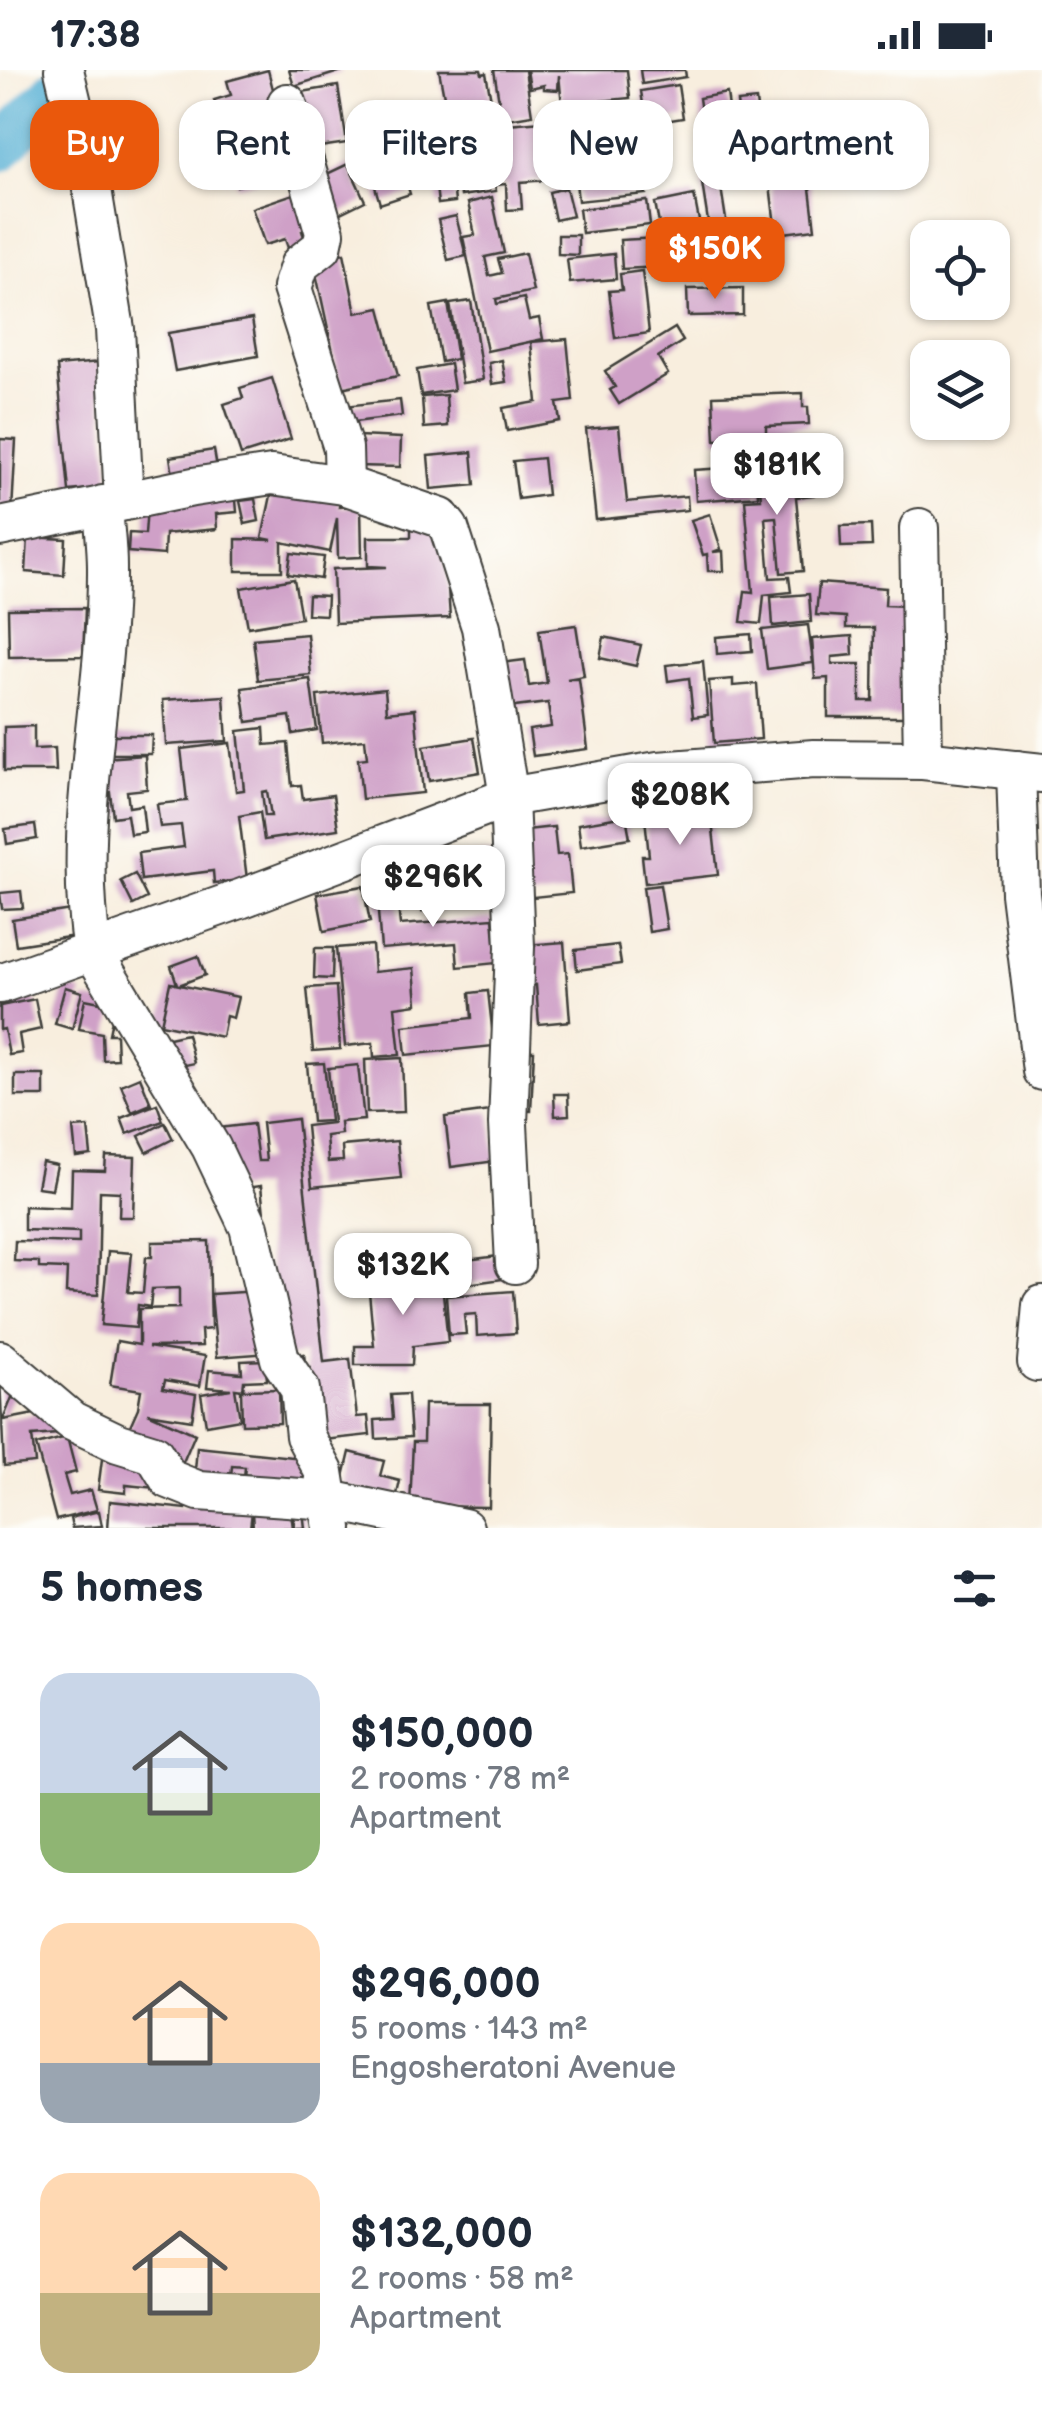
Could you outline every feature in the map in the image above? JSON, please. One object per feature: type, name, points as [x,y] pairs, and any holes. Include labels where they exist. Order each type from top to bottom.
[{"type":"street","points":[[64,70],[91,183],[114,329],[114,503],[84,882],[92,950],[211,1147],[249,1227],[280,1359],[300,1389],[305,1436],[324,1472],[332,1514]]},
{"type":"street","points":[[312,190],[325,234],[322,246],[300,264],[292,288],[343,448],[344,485]]},
{"type":"street","points":[[0,527],[272,475],[344,485],[441,518],[449,528],[480,627],[508,797],[515,947],[508,1124],[516,1264]]},
{"type":"street","points":[[920,528],[923,760]]},
{"type":"street","points":[[0,984],[508,797],[707,766],[814,759],[923,760],[1029,772],[1020,894],[1042,1072]]},
{"type":"street","points":[[1037,1362],[1042,1305]]},
{"type":"street","points":[[0,1360],[72,1421],[118,1443],[154,1454],[169,1479],[199,1491],[332,1514],[464,1528]]},
{"type":"building","points":[[268,70],[276,100],[214,100],[231,95],[227,81]]},
{"type":"building","points":[[289,70],[342,70],[342,71],[294,86]]},
{"type":"building","points":[[439,70],[486,73],[491,100],[445,100]]},
{"type":"building","points":[[494,70],[525,70],[532,115],[513,118],[513,100],[499,100]]},
{"type":"building","points":[[527,70],[627,70],[630,98],[562,100],[559,75],[558,90],[544,89],[544,85],[530,88]]},
{"type":"building","points":[[640,70],[685,70],[686,77],[642,84]]},
{"type":"building","points":[[678,85],[683,118],[673,120],[673,100],[642,100],[641,91]]},
{"type":"building","points":[[338,86],[345,143],[325,146],[325,100],[297,100],[296,93]]},
{"type":"building","points":[[727,93],[728,100],[699,100]]},
{"type":"building","points":[[533,122],[533,181],[520,182],[522,209],[507,210],[506,190],[513,190],[513,124]]},
{"type":"building","points":[[345,165],[345,190],[360,190],[365,201],[330,218],[316,190],[325,190],[325,175]]},
{"type":"building","points":[[376,190],[409,190],[410,194],[380,204]]},
{"type":"building","points":[[436,190],[454,190],[455,202],[438,204]]},
{"type":"building","points":[[460,190],[496,191],[461,196]]},
{"type":"building","points":[[566,190],[573,216],[555,220],[549,192]]},
{"type":"building","points":[[577,190],[646,190],[646,194],[578,201]]},
{"type":"building","points":[[703,190],[721,190],[727,226],[709,228]]},
{"type":"building","points":[[771,190],[810,190],[815,229],[776,234]]},
{"type":"building","points":[[302,191],[314,227],[302,231],[309,251],[291,257],[285,239],[265,245],[252,208]]},
{"type":"building","points":[[694,195],[700,226],[661,234],[655,203]]},
{"type":"building","points":[[492,197],[504,253],[485,257],[489,276],[502,273],[498,259],[525,253],[533,291],[496,299],[497,304],[524,298],[529,320],[539,318],[543,339],[487,351],[463,237],[475,235],[468,203]]},
{"type":"building","points":[[647,201],[650,225],[582,233],[579,209]]},
{"type":"building","points":[[456,216],[466,256],[448,260],[438,220]]},
{"type":"building","points":[[558,235],[578,235],[578,255],[558,254]]},
{"type":"building","points":[[677,237],[678,266],[622,269],[620,240]]},
{"type":"building","points":[[701,238],[708,277],[688,281],[681,241]]},
{"type":"building","points":[[344,253],[356,313],[380,308],[398,376],[341,388],[313,260]]},
{"type":"building","points":[[614,254],[616,279],[570,283],[567,259]]},
{"type":"building","points":[[642,271],[649,333],[615,338],[609,291],[622,290],[620,274]]},
{"type":"building","points":[[743,288],[743,315],[688,316],[687,289]]},
{"type":"building","points":[[471,301],[483,380],[462,383],[450,304]]},
{"type":"building","points":[[448,303],[457,359],[441,362],[431,306]]},
{"type":"building","points":[[252,319],[258,356],[175,371],[168,333]]},
{"type":"building","points":[[675,328],[683,341],[658,357],[668,374],[619,404],[605,371]]},
{"type":"building","points":[[567,339],[573,401],[557,403],[560,421],[507,431],[503,408],[537,402],[531,342]]},
{"type":"building","points":[[502,360],[506,382],[492,384],[489,363]]},
{"type":"building","points":[[99,362],[110,487],[69,491],[57,366]]},
{"type":"building","points":[[450,364],[454,390],[421,395],[417,370]]},
{"type":"building","points":[[272,378],[291,439],[241,455],[224,404],[243,398],[240,388]]},
{"type":"building","points":[[803,393],[809,424],[766,426],[766,438],[715,440],[713,396]]},
{"type":"building","points":[[446,395],[448,426],[424,428],[422,397]]},
{"type":"building","points":[[400,400],[402,416],[346,423],[344,406]]},
{"type":"building","points":[[619,426],[627,502],[687,496],[688,510],[596,520],[586,429]]},
{"type":"building","points":[[358,436],[401,438],[400,467],[356,466]]},
{"type":"building","points":[[0,439],[16,440],[12,511],[0,511]]},
{"type":"building","points":[[810,439],[814,495],[796,497],[803,571],[781,573],[776,517],[765,518],[770,578],[789,577],[791,592],[764,595],[761,624],[741,622],[745,591],[753,592],[745,500],[761,499],[756,443]]},
{"type":"building","points":[[214,450],[217,468],[173,475],[170,457]]},
{"type":"building","points":[[472,452],[475,485],[431,489],[428,456]]},
{"type":"building","points":[[543,458],[547,495],[518,499],[513,461]]},
{"type":"building","points":[[756,466],[758,496],[696,501],[694,470]]},
{"type":"building","points":[[273,486],[340,500],[339,507],[361,506],[362,557],[338,558],[337,518],[330,552],[282,542],[282,571],[236,571],[236,539],[272,540],[262,538]]},
{"type":"building","points":[[235,488],[237,512],[216,514],[217,529],[165,534],[164,555],[128,552],[129,533],[145,534],[147,507]]},
{"type":"building","points":[[255,499],[259,521],[245,524],[240,501]]},
{"type":"building","points":[[710,514],[721,549],[713,552],[723,551],[724,571],[708,571],[707,554],[703,555],[691,520]]},
{"type":"building","points":[[871,525],[872,546],[841,547],[840,526]]},
{"type":"building","points":[[411,527],[444,527],[450,618],[335,623],[333,569],[387,567],[368,566],[368,537],[411,537]]},
{"type":"building","points":[[28,537],[66,539],[64,575],[26,572]]},
{"type":"building","points":[[291,553],[324,557],[321,579],[288,574]]},
{"type":"building","points":[[294,579],[301,618],[248,627],[241,588]]},
{"type":"building","points":[[819,583],[886,588],[885,605],[906,606],[904,717],[828,717],[828,678],[815,679],[812,639],[852,636],[853,655],[832,657],[832,664],[860,664],[860,701],[873,701],[874,628],[846,628],[846,617],[816,615]]},
{"type":"building","points":[[809,594],[811,622],[773,626],[771,597]]},
{"type":"building","points":[[308,595],[327,596],[326,615],[307,614]]},
{"type":"building","points":[[85,608],[83,656],[9,657],[8,609]]},
{"type":"building","points":[[576,625],[584,676],[567,679],[579,679],[588,749],[533,756],[529,730],[551,727],[548,703],[498,709],[492,664],[525,660],[529,686],[547,683],[539,630]]},
{"type":"building","points":[[808,625],[813,663],[767,669],[762,630]]},
{"type":"building","points":[[307,634],[311,675],[258,680],[253,639]]},
{"type":"building","points":[[751,634],[752,651],[717,654],[716,637]]},
{"type":"building","points":[[604,637],[641,645],[636,666],[600,658]]},
{"type":"building","points":[[703,661],[708,715],[693,717],[689,678],[668,681],[666,665]]},
{"type":"building","points":[[310,679],[317,730],[293,734],[290,716],[247,722],[242,688]]},
{"type":"building","points":[[733,679],[733,686],[757,684],[761,739],[714,743],[709,681]]},
{"type":"building","points":[[385,689],[387,712],[415,709],[423,793],[362,799],[358,759],[367,758],[365,739],[322,743],[317,696]]},
{"type":"building","points":[[224,696],[227,741],[166,745],[163,700]]},
{"type":"building","points":[[34,726],[34,749],[55,748],[56,771],[4,771],[4,727]]},
{"type":"building","points":[[264,728],[265,745],[288,743],[292,786],[301,785],[303,799],[333,795],[338,829],[264,840],[260,812],[239,816],[247,879],[214,883],[213,871],[141,880],[138,853],[184,847],[181,825],[160,827],[157,804],[187,801],[181,749],[230,743],[236,791],[244,790],[238,731]],"holes":[[[267,791],[271,816],[265,816],[262,792]]]},
{"type":"building","points":[[98,735],[152,735],[151,754],[97,754]]},
{"type":"building","points":[[474,738],[480,772],[429,781],[424,746]]},
{"type":"building","points":[[145,755],[147,789],[127,791],[129,807],[142,805],[145,832],[130,834],[127,815],[113,817],[110,792],[94,793],[92,759]]},
{"type":"building","points":[[711,812],[718,875],[645,883],[642,856],[649,856],[645,818]]},
{"type":"building","points":[[626,816],[630,838],[581,846],[578,824]]},
{"type":"building","points":[[35,825],[37,839],[7,844],[5,829]]},
{"type":"building","points":[[554,827],[557,855],[568,854],[572,893],[524,898],[517,831]]},
{"type":"building","points":[[437,846],[444,908],[422,911],[413,849]]},
{"type":"building","points":[[490,854],[494,902],[476,903],[474,889],[451,891],[448,858]]},
{"type":"building","points":[[395,873],[400,925],[493,918],[497,963],[458,967],[456,943],[381,949],[375,875]]},
{"type":"building","points":[[135,874],[147,898],[133,905],[121,881]]},
{"type":"building","points":[[660,885],[667,929],[649,932],[643,887]]},
{"type":"building","points":[[363,886],[370,922],[324,931],[317,894]]},
{"type":"building","points":[[21,891],[23,908],[2,909],[0,893]]},
{"type":"building","points":[[71,910],[75,936],[16,945],[12,919]]},
{"type":"building","points":[[564,942],[570,1021],[539,1024],[536,985],[529,986],[526,945]]},
{"type":"building","points":[[372,945],[374,972],[414,968],[417,1004],[395,1007],[400,1055],[374,1057],[373,1043],[345,1046],[336,948]]},
{"type":"building","points":[[618,945],[621,964],[577,970],[575,950]]},
{"type":"building","points":[[315,948],[333,948],[332,979],[314,978]]},
{"type":"building","points":[[198,956],[205,975],[179,985],[238,997],[233,1018],[226,1016],[222,1037],[161,1024],[170,983],[177,984],[171,966]]},
{"type":"building","points":[[336,986],[340,1049],[313,1051],[307,988]]},
{"type":"building","points":[[65,987],[82,992],[72,1029],[55,1024]]},
{"type":"building","points":[[488,991],[494,1046],[406,1055],[403,1026],[472,1018],[470,993]]},
{"type":"building","points":[[35,999],[41,1029],[19,1034],[22,1053],[9,1055],[4,1029],[0,1030],[0,1006]]},
{"type":"building","points":[[85,999],[115,1005],[109,1034],[116,1034],[117,1059],[103,1060],[102,1033],[79,1029]]},
{"type":"building","points":[[187,1034],[194,1063],[171,1068],[164,1039]]},
{"type":"building","points":[[514,1050],[534,1051],[531,1111],[512,1110]]},
{"type":"building","points":[[402,1058],[404,1112],[367,1113],[365,1060]]},
{"type":"building","points":[[324,1063],[330,1121],[312,1122],[307,1064]]},
{"type":"building","points":[[358,1065],[364,1120],[340,1122],[341,1134],[326,1136],[328,1162],[343,1161],[342,1146],[397,1141],[401,1178],[312,1187],[306,1126],[333,1123],[328,1068]]},
{"type":"building","points":[[15,1075],[44,1075],[44,1096],[15,1096]]},
{"type":"building","points":[[140,1077],[151,1104],[132,1112],[121,1085]]},
{"type":"building","points":[[554,1094],[568,1094],[569,1115],[555,1116]]},
{"type":"building","points":[[157,1104],[163,1121],[127,1134],[121,1118]]},
{"type":"building","points":[[490,1111],[496,1161],[451,1167],[445,1117]]},
{"type":"building","points":[[297,1119],[324,1362],[350,1359],[357,1417],[368,1416],[370,1435],[314,1441],[304,1354],[286,1357],[274,1307],[261,1186],[238,1189],[218,1128],[253,1124],[258,1161],[266,1161],[262,1123]]},
{"type":"building","points":[[165,1123],[173,1139],[147,1152],[139,1136]]},
{"type":"building","points":[[88,1127],[91,1155],[76,1157],[73,1128]]},
{"type":"building","points":[[106,1156],[135,1157],[133,1217],[119,1217],[120,1192],[100,1191],[98,1295],[66,1293],[67,1269],[39,1268],[39,1262],[14,1261],[15,1241],[79,1243],[79,1232],[24,1230],[24,1206],[71,1208],[72,1170],[105,1171]]},
{"type":"building","points":[[42,1162],[57,1165],[52,1189],[37,1187]]},
{"type":"building","points":[[209,1241],[211,1329],[201,1330],[202,1346],[148,1347],[205,1356],[200,1386],[165,1380],[163,1388],[196,1394],[192,1420],[148,1413],[195,1434],[183,1462],[125,1437],[141,1390],[110,1385],[117,1341],[139,1345],[139,1309],[179,1308],[179,1288],[152,1289],[150,1307],[138,1305],[136,1328],[101,1325],[108,1251],[132,1253],[128,1292],[143,1293],[146,1257],[152,1257],[152,1242]]},
{"type":"building","points":[[507,1255],[510,1278],[445,1287],[442,1263]]},
{"type":"building","points":[[440,1264],[448,1342],[413,1346],[412,1365],[355,1365],[355,1346],[374,1346],[367,1270],[387,1268],[389,1287],[425,1283],[424,1266]]},
{"type":"building","points":[[259,1291],[270,1353],[217,1357],[211,1294]]},
{"type":"building","points":[[513,1291],[516,1333],[477,1336],[476,1314],[464,1315],[466,1334],[449,1335],[446,1296]]},
{"type":"building","points":[[265,1360],[267,1380],[244,1381],[243,1390],[235,1389],[240,1419],[206,1425],[201,1394],[231,1389],[207,1387],[209,1370],[242,1373],[241,1361]]},
{"type":"building","points":[[0,1378],[17,1385],[3,1420],[55,1410],[57,1434],[32,1436],[35,1463],[4,1466]]},
{"type":"building","points":[[279,1389],[280,1423],[242,1424],[241,1390]]},
{"type":"building","points":[[408,1394],[411,1437],[376,1439],[375,1420],[393,1419],[391,1395]]},
{"type":"building","points":[[424,1404],[491,1404],[489,1507],[410,1506],[413,1442],[423,1442]]},
{"type":"building","points":[[67,1437],[76,1472],[64,1475],[70,1495],[91,1490],[97,1510],[56,1520],[36,1445]]},
{"type":"building","points":[[197,1447],[312,1459],[308,1494],[243,1487],[245,1467],[232,1466],[230,1487],[194,1483]]},
{"type":"building","points":[[350,1452],[384,1461],[380,1476],[400,1481],[396,1499],[342,1485]]},
{"type":"building","points":[[102,1459],[157,1465],[155,1488],[126,1485],[126,1493],[98,1490]]},
{"type":"building","points":[[187,1500],[290,1504],[293,1528],[253,1528],[252,1512],[250,1528],[108,1528],[110,1501],[186,1509]]},
{"type":"building","points":[[99,1511],[102,1526],[72,1528],[70,1518]]},
{"type":"building","points":[[303,1511],[305,1528],[295,1528],[293,1512]]},
{"type":"waterway","points":[[0,149],[56,91]]}]
